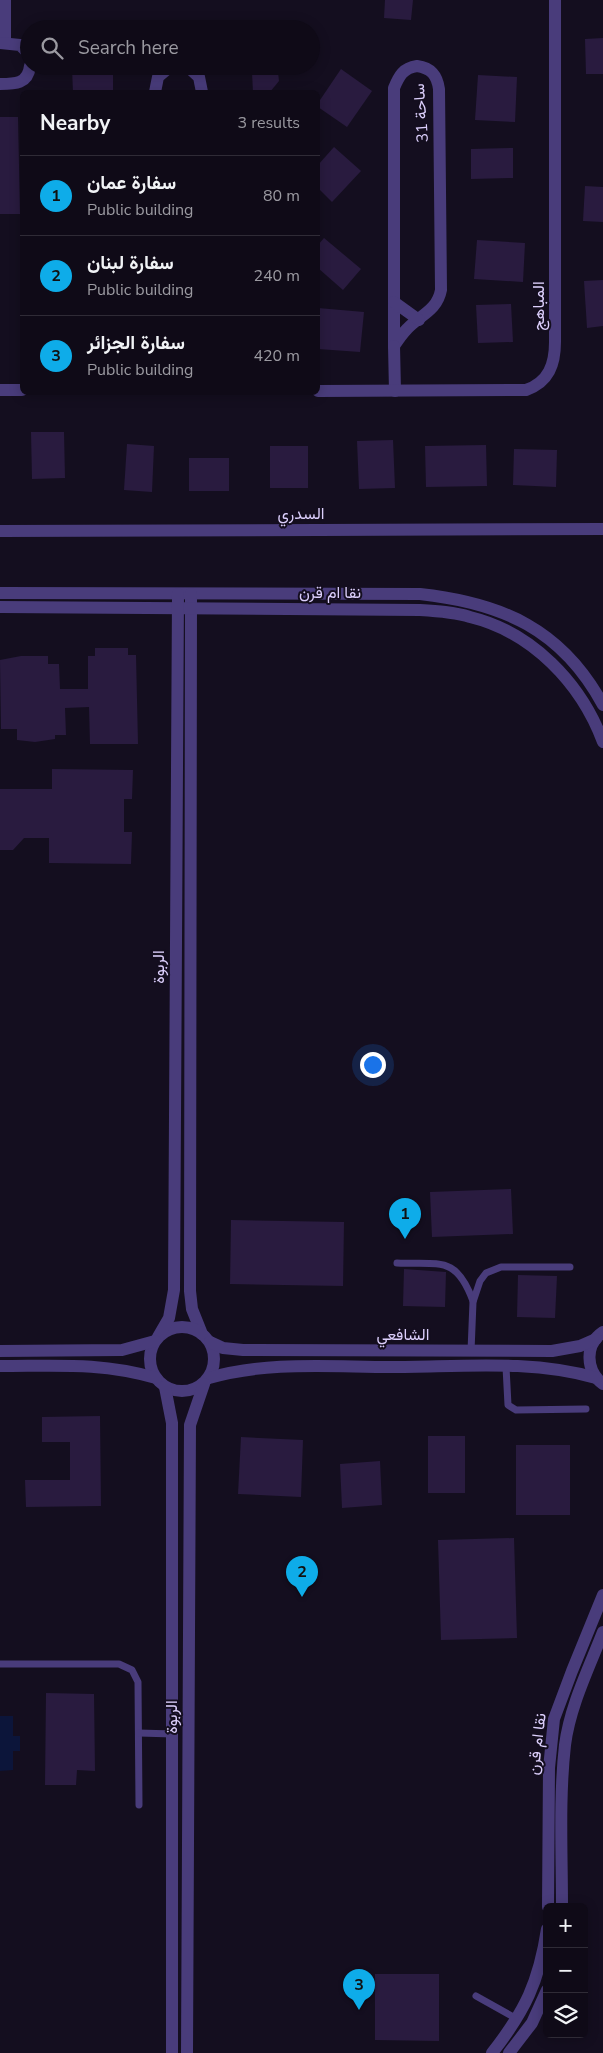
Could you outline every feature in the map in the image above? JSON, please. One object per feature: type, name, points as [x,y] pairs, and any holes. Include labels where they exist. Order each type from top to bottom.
[{"type":"street","points":[[5,0],[3,43],[20,45]]},
{"type":"street","name":"المباهج","points":[[320,391],[526,390],[542,381],[550,371],[555,342],[555,0]]},
{"type":"street","name":"ساحة 31","points":[[394,346],[406,330],[437,303],[441,290],[439,89],[437,78],[432,72],[417,66],[404,71],[398,77],[394,88],[394,346],[395,391]]},
{"type":"street","points":[[0,84],[20,83],[27,75]]},
{"type":"street","points":[[155,90],[158,77],[160,75]]},
{"type":"street","points":[[197,75],[202,90]]},
{"type":"street","points":[[394,302],[419,320]]},
{"type":"street","points":[[0,390],[20,390]]},
{"type":"street","name":"السدري","points":[[0,531],[603,529]]},
{"type":"street","name":"نقا ام قرن","points":[[0,593],[420,594],[467,600],[521,619],[550,639],[588,680],[603,705]]},
{"type":"street","name":"الربوة","points":[[157,1339],[169,1318],[174,1290],[178,594]]},
{"type":"street","name":"الربوة","points":[[191,594],[190,1291],[192,1309],[206,1338]]},
{"type":"street","name":"نقا ام قرن","points":[[0,607],[420,610],[471,617],[504,630],[529,644],[554,666],[584,702],[603,742]]},
{"type":"street","points":[[0,1351],[122,1350],[157,1339],[166,1331],[185,1327],[206,1338],[215,1360],[206,1381],[185,1392],[125,1369],[95,1365],[0,1366]]},
{"type":"street","points":[[601,1333],[589,1354],[589,1363],[601,1385]]},
{"type":"street","name":"الشافعي","points":[[206,1338],[223,1348],[243,1350],[552,1351],[580,1346],[601,1333]]},
{"type":"street","points":[[157,1339],[150,1360],[160,1383]]},
{"type":"street","name":"الشافعي","points":[[206,1381],[256,1368],[506,1367],[571,1370],[601,1385]]},
{"type":"street","name":"الربوة","points":[[187,2053],[190,1425],[206,1381]]},
{"type":"street","name":"الربوة","points":[[160,1383],[172,1423],[172,2053]]},
{"type":"street","name":"نقا ام قرن","points":[[548,1903],[549,1768],[554,1719],[603,1595]]},
{"type":"street","name":"نقا ام قرن","points":[[562,1903],[562,1792],[565,1744],[574,1709],[603,1632]]},
{"type":"street","points":[[492,2053],[517,2019],[531,1995],[544,1948]]},
{"type":"street","points":[[509,2053],[532,2022],[546,1993]]},
{"type":"lane","points":[[397,1263],[453,1267],[467,1285],[473,1302]]},
{"type":"lane","points":[[471,1351],[473,1302],[480,1281],[491,1270],[501,1267],[570,1267]]},
{"type":"lane","points":[[506,1367],[506,1396],[508,1405],[516,1410],[586,1409]]},
{"type":"lane","points":[[0,1664],[126,1666],[136,1675],[138,1682],[139,1805]]},
{"type":"lane","points":[[139,1733],[173,1734]]},
{"type":"lane","points":[[476,1996],[517,2019]]},
{"type":"water","points":[[0,1716],[13,1716],[13,1736],[20,1736],[20,1751],[13,1751],[13,1770],[0,1771]]},
{"type":"building","points":[[385,0],[413,0],[411,20],[384,18]]},
{"type":"building","points":[[603,38],[603,74],[586,74],[585,39]]},
{"type":"building","points":[[341,69],[372,91],[347,127],[320,108],[320,100]]},
{"type":"building","points":[[72,75],[113,75],[113,90],[73,90]]},
{"type":"building","points":[[252,75],[278,75],[279,81],[272,90],[253,90]]},
{"type":"building","points":[[478,75],[517,77],[515,122],[475,120]]},
{"type":"building","points":[[0,117],[18,117],[20,214],[0,214]]},
{"type":"building","points":[[334,147],[361,171],[332,202],[320,190],[320,163]]},
{"type":"building","points":[[513,148],[513,178],[471,179],[471,149]]},
{"type":"building","points":[[585,186],[603,187],[603,222],[583,221]]},
{"type":"building","points":[[324,238],[361,269],[343,290],[320,270],[320,243]]},
{"type":"building","points":[[477,240],[525,243],[523,282],[474,279]]},
{"type":"building","points":[[603,280],[603,326],[587,328],[584,281]]},
{"type":"building","points":[[511,304],[513,342],[478,343],[476,305]]},
{"type":"building","points":[[320,308],[364,312],[360,352],[320,349]]},
{"type":"building","points":[[31,432],[64,432],[65,478],[32,479]]},
{"type":"building","points":[[393,440],[395,488],[359,489],[357,441]]},
{"type":"building","points":[[127,444],[154,446],[152,492],[124,490]]},
{"type":"building","points":[[486,445],[487,486],[426,487],[425,446]]},
{"type":"building","points":[[270,446],[308,446],[308,488],[270,488]]},
{"type":"building","points":[[514,449],[557,450],[556,487],[513,485]]},
{"type":"building","points":[[189,458],[229,458],[229,491],[189,491]]},
{"type":"building","points":[[95,648],[128,648],[128,655],[136,655],[138,744],[90,744],[89,707],[65,708],[66,735],[55,735],[55,739],[35,742],[17,740],[17,729],[1,729],[0,660],[21,656],[48,656],[48,664],[59,664],[60,689],[88,689],[88,656],[95,656]]},
{"type":"building","points":[[52,769],[133,770],[132,799],[124,799],[124,832],[132,832],[131,864],[49,863],[49,838],[24,838],[13,850],[0,850],[0,789],[52,789]]},
{"type":"building","points":[[511,1189],[513,1234],[432,1237],[430,1192]]},
{"type":"building","points":[[231,1220],[344,1222],[343,1286],[230,1284]]},
{"type":"building","points":[[404,1269],[446,1272],[445,1307],[403,1306]]},
{"type":"building","points":[[518,1275],[557,1276],[555,1318],[517,1317]]},
{"type":"building","points":[[100,1416],[101,1506],[26,1507],[25,1480],[70,1480],[70,1442],[42,1442],[42,1417]]},
{"type":"building","points":[[428,1436],[465,1436],[465,1493],[428,1493]]},
{"type":"building","points":[[241,1437],[303,1440],[301,1497],[238,1494]]},
{"type":"building","points":[[516,1445],[570,1445],[570,1515],[516,1515]]},
{"type":"building","points":[[380,1461],[382,1505],[342,1508],[340,1464]]},
{"type":"building","points":[[514,1538],[517,1638],[441,1640],[438,1540]]},
{"type":"building","points":[[46,1693],[94,1694],[95,1771],[77,1770],[76,1785],[45,1785]]},
{"type":"building","points":[[375,1974],[439,1974],[439,2041],[375,2040]]},
{"type":"place","name":"سفارة عمان","points":[[405,1239]]},
{"type":"place","name":"سفارة لبنان","points":[[302,1597]]},
{"type":"place","name":"سفارة الجزائر","points":[[359,2010]]}]
